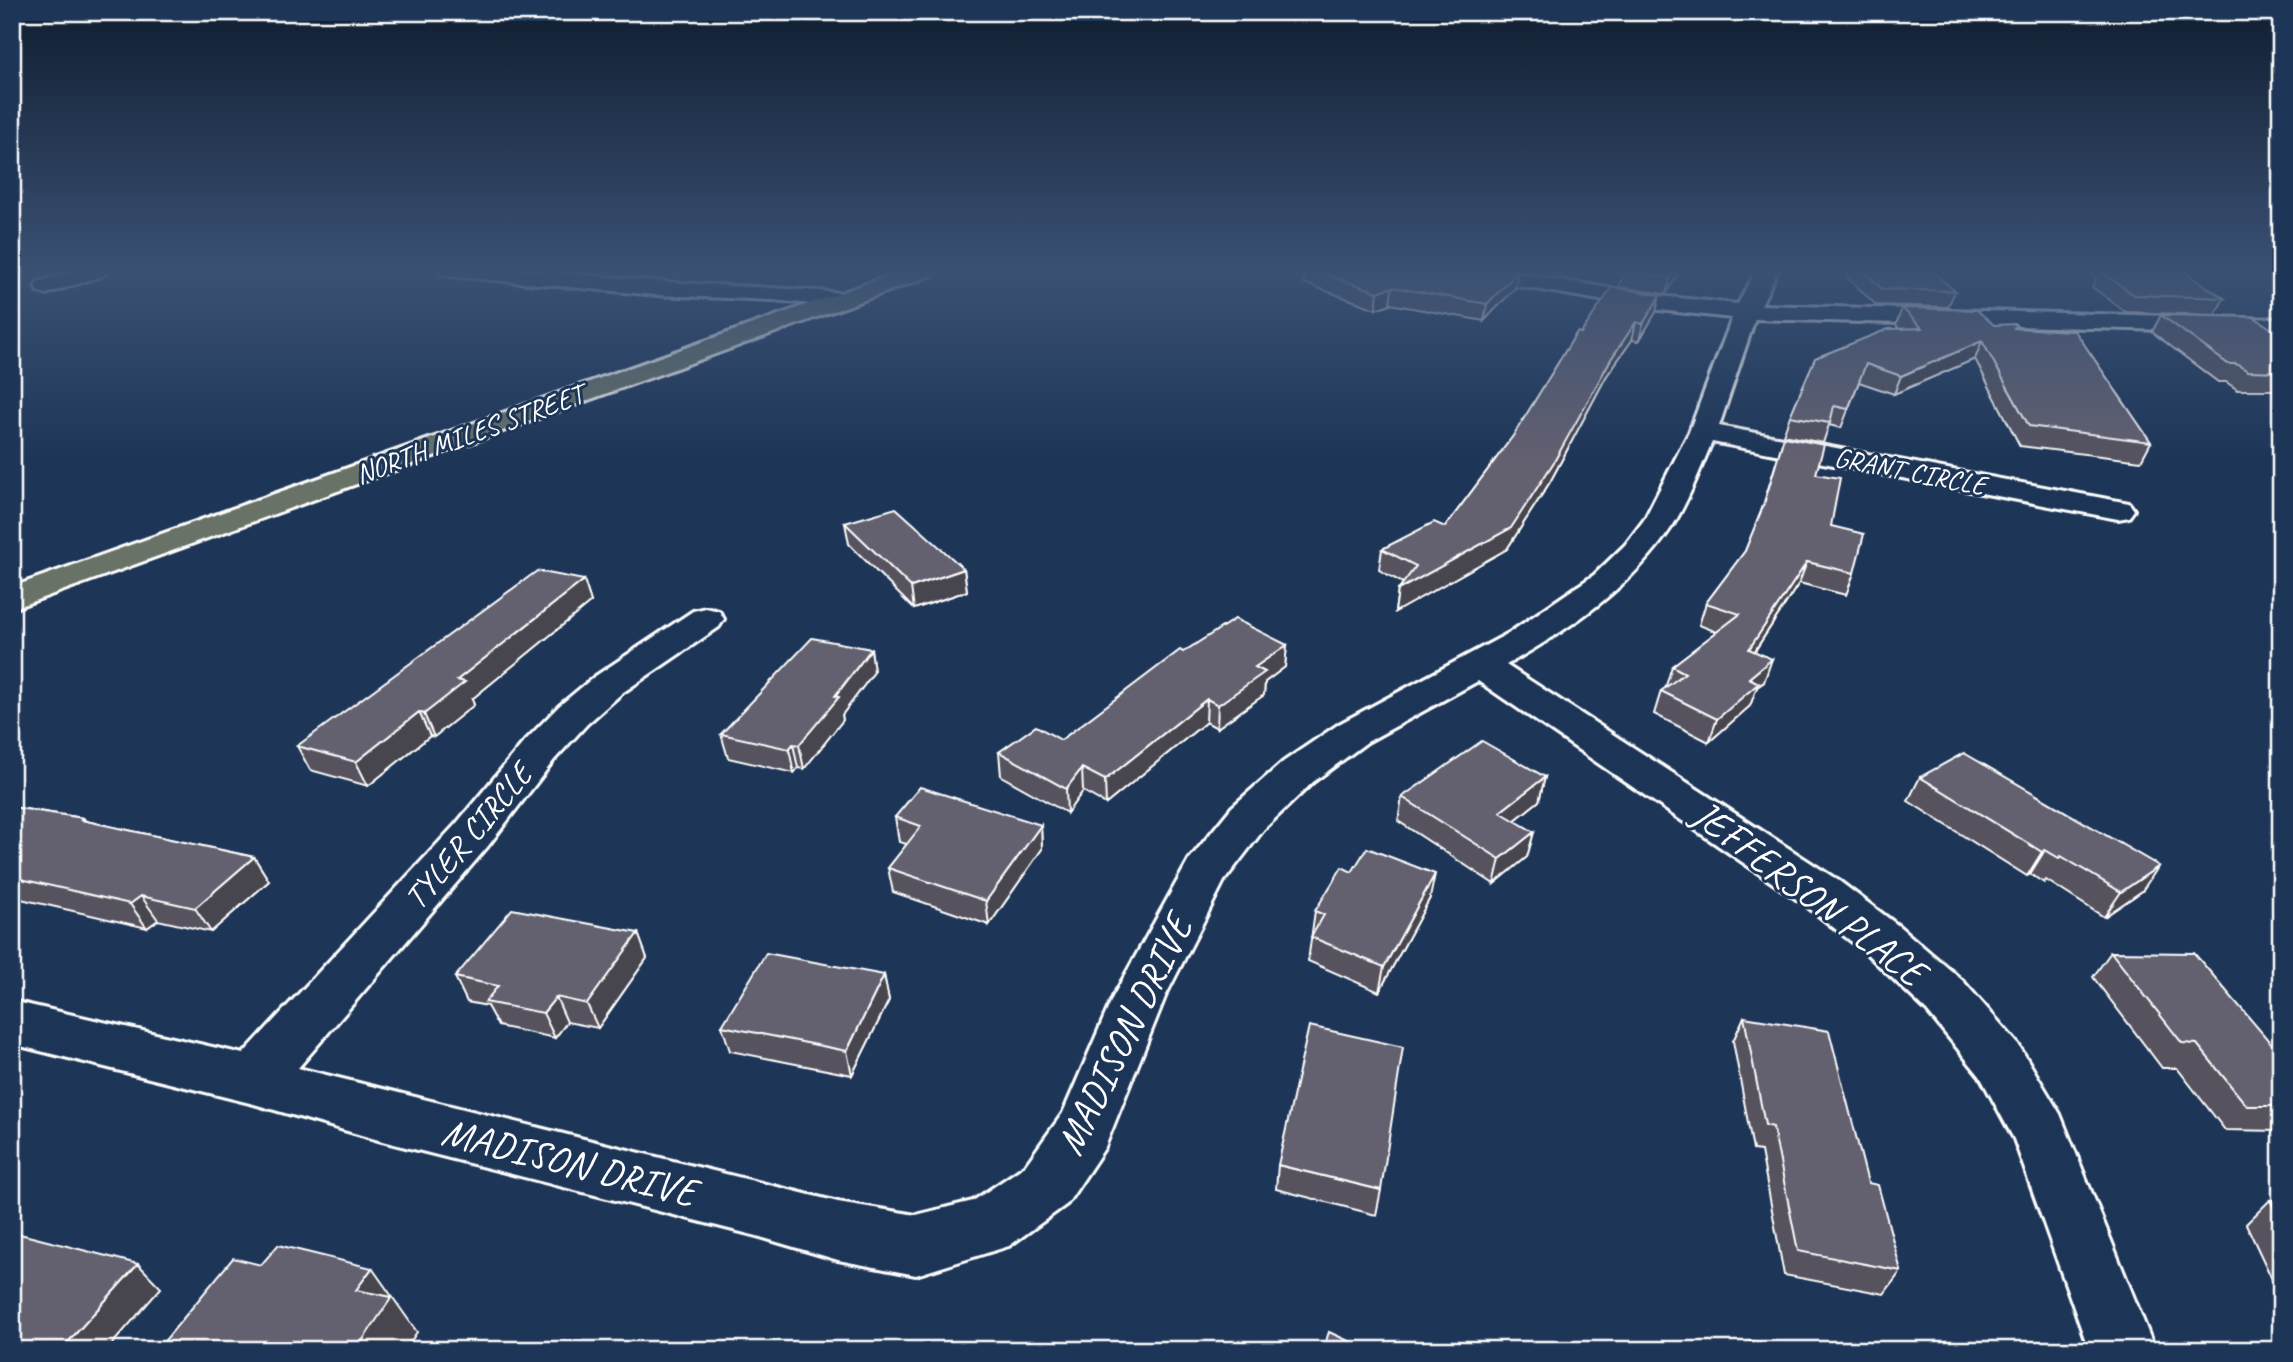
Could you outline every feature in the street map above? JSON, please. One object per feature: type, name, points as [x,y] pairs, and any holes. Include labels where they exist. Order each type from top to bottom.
[{"type":"main road","name":"NORTH MILES STREET","points":[[12,599],[748,334]]},
{"type":"street","name":"MADISON DRIVE","points":[[12,1021],[254,1080],[382,1116],[757,1208],[838,1231],[916,1245],[987,1226],[1046,1185],[1086,1129],[1145,985],[1205,872],[1248,818],[1298,772],[1353,733],[1522,641],[1606,582],[1637,552],[1659,522],[1703,432],[1738,334]]},
{"type":"street","name":"GRANT CIRCLE","points":[[1703,432],[2118,510]]},
{"type":"street","name":"TYLER CIRCLE","points":[[254,1080],[472,835],[539,751],[573,715],[608,685],[706,619]]},
{"type":"street","name":"JEFFERSON PLACE","points":[[1478,664],[1822,893],[1883,940],[1945,996],[1999,1060],[2040,1132],[2122,1350]]},
{"type":"building","points":[[1576,334],[1628,334],[1611,359],[1554,462],[1511,528],[1398,590],[1416,566],[1382,549],[1434,522],[1445,527],[1513,436]]},
{"type":"building","points":[[1877,334],[2077,334],[2151,442],[2029,426],[1982,341],[1901,376],[1866,364],[1848,409],[1834,406],[1830,423],[1790,416],[1815,358]]},
{"type":"building","points":[[2186,334],[2281,335],[2281,372],[2248,371],[2236,364],[2228,364]]},
{"type":"building","points":[[1784,437],[1824,445],[1816,474],[1840,478],[1831,526],[1864,534],[1854,573],[1807,562],[1749,649],[1772,659],[1749,678],[1759,683],[1717,719],[1661,691],[1685,673],[1672,666],[1740,614],[1706,603],[1745,551],[1764,504]]},
{"type":"building","points":[[896,508],[964,569],[911,587],[845,523]]},
{"type":"building","points":[[537,571],[584,580],[457,680],[465,682],[424,714],[419,712],[356,762],[297,746]]},
{"type":"building","points":[[1235,619],[1287,645],[1255,667],[1265,672],[1218,705],[1207,699],[1105,780],[1082,768],[1066,789],[999,752],[1036,726],[1061,740],[1180,650],[1183,652]]},
{"type":"building","points":[[812,638],[871,649],[835,696],[839,697],[799,745],[793,744],[789,749],[721,734]]},
{"type":"building","points":[[1482,741],[1545,777],[1500,812],[1534,832],[1500,859],[1402,797]]},
{"type":"building","points":[[1964,753],[2159,866],[2121,892],[2061,856],[2059,858],[2045,850],[2042,852],[1920,777]]},
{"type":"building","points":[[920,787],[1041,825],[986,901],[888,868],[921,826],[895,817]]},
{"type":"building","points":[[12,807],[83,818],[81,820],[254,857],[195,908],[141,896],[130,904],[12,877]]},
{"type":"building","points":[[1367,848],[1435,874],[1384,967],[1311,937],[1324,915],[1315,911],[1342,867],[1352,872]]},
{"type":"building","points":[[512,909],[638,933],[587,1004],[556,997],[543,1013],[485,1002],[498,986],[455,977]]},
{"type":"building","points":[[2111,952],[2194,953],[2281,1055],[2281,1106],[2247,1106],[2197,1044],[2182,1043]]},
{"type":"building","points":[[766,953],[884,975],[847,1051],[722,1026]]},
{"type":"building","points":[[1744,1017],[1829,1031],[1868,1183],[1878,1185],[1901,1271],[1798,1251],[1773,1127],[1765,1125]]},
{"type":"building","points":[[1309,1026],[1403,1047],[1381,1190],[1278,1165]]},
{"type":"building","points":[[2270,1200],[2281,1202],[2281,1221]]},
{"type":"building","points":[[12,1232],[138,1264],[61,1350],[12,1350]]},
{"type":"building","points":[[278,1245],[372,1268],[356,1290],[392,1297],[356,1350],[157,1350],[233,1258],[261,1265]]},
{"type":"building","points":[[1329,1332],[1368,1350],[1323,1350]]},
{"type":"building","points":[[1750,1341],[1817,1350],[1753,1350]]}]
